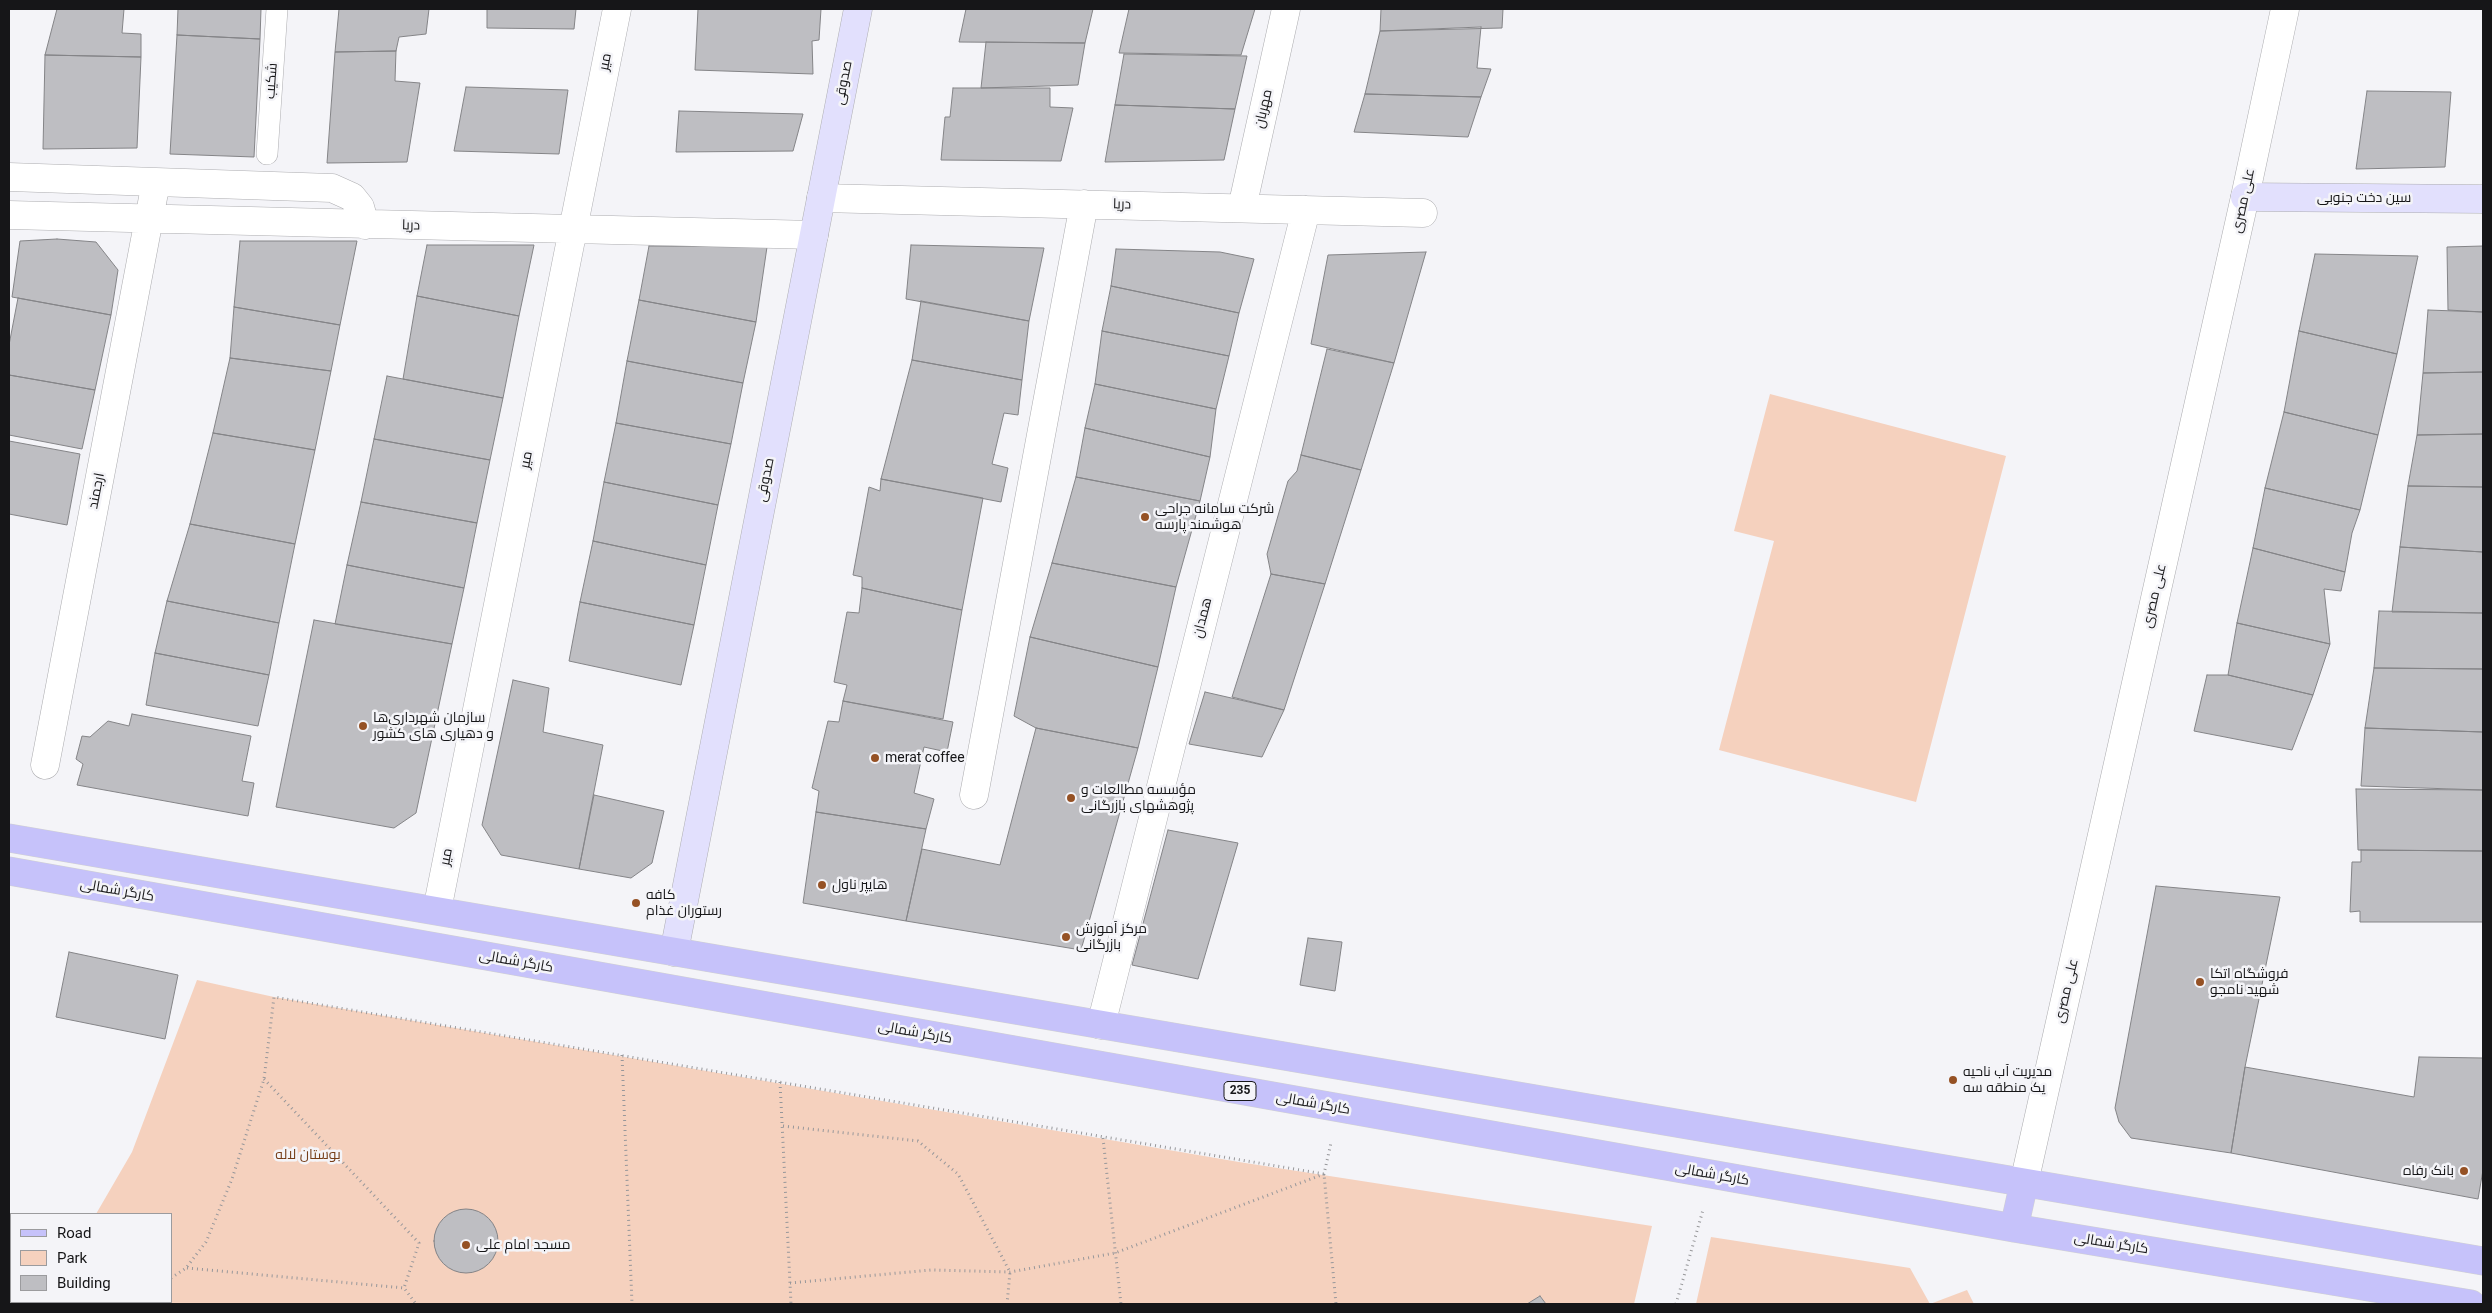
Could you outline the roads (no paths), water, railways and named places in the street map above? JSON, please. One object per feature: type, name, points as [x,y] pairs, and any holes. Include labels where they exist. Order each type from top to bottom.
[{"type":"main road","points":[[9,838],[2483,1262]]},
{"type":"main road","name":"کارگر شمالی","points":[[9,871],[2014,1228],[2472,1304]]},
{"type":"main road","points":[[429,946],[437,910]]},
{"type":"main road","points":[[667,989],[674,952]]},
{"type":"main road","points":[[1091,1064],[1101,1025]]},
{"type":"main road","points":[[2014,1228],[2024,1183]]},
{"type":"street","name":"میر","points":[[437,910],[616,9]]},
{"type":"street","name":"صدوقی","points":[[674,952],[858,9]]},
{"type":"street","name":"مهربان","points":[[1242,208],[1286,9]]},
{"type":"street","name":"علی مصری","points":[[2024,1183],[2245,197],[2285,9]]},
{"type":"street","points":[[9,177],[332,188],[352,198],[360,207],[365,225]]},
{"type":"street","name":"ارجمند","points":[[45,765],[156,182]]},
{"type":"street","name":"سین دخت جنوبی","points":[[2245,197],[2483,199]]},
{"type":"street","name":"دریا","points":[[821,198],[1423,213]]},
{"type":"street","points":[[974,795],[1084,204]]},
{"type":"street","name":"همدان","points":[[1101,1025],[1306,210]]},
{"type":"street","name":"دریا","points":[[9,215],[814,235]]},
{"type":"lane","name":"شکیب","points":[[268,154],[277,9]]},
{"type":"place","name":"شرکت سامانه جراحی هوشمند پارسه","points":[[1145,517]]},
{"type":"place","name":"سازمان شهرداری‌ها و دهیاری‌ های کشور","points":[[363,726]]},
{"type":"place","name":"merat coffee","points":[[875,758]]},
{"type":"place","name":"مؤسسه مطالعات و پژوهشهای بازرگانی","points":[[1071,798]]},
{"type":"place","name":"هايپر ناول","points":[[822,885]]},
{"type":"place","name":"کافه رستوران غذام","points":[[636,903]]},
{"type":"place","name":"مرکز آموزش بازرگانی","points":[[1066,937]]},
{"type":"place","name":"فروشگاه اتکا شهید نامجو","points":[[2200,982]]},
{"type":"place","name":"مدیریت آب ناحیه یک منطقه سه","points":[[1953,1080]]},
{"type":"place","name":"بانک رفاه","points":[[2464,1171]]},
{"type":"place","name":"مسجد امام علی","points":[[466,1245]]},
{"type":"park label","name":"بوستان لاله","points":[[308,1155]]}]
